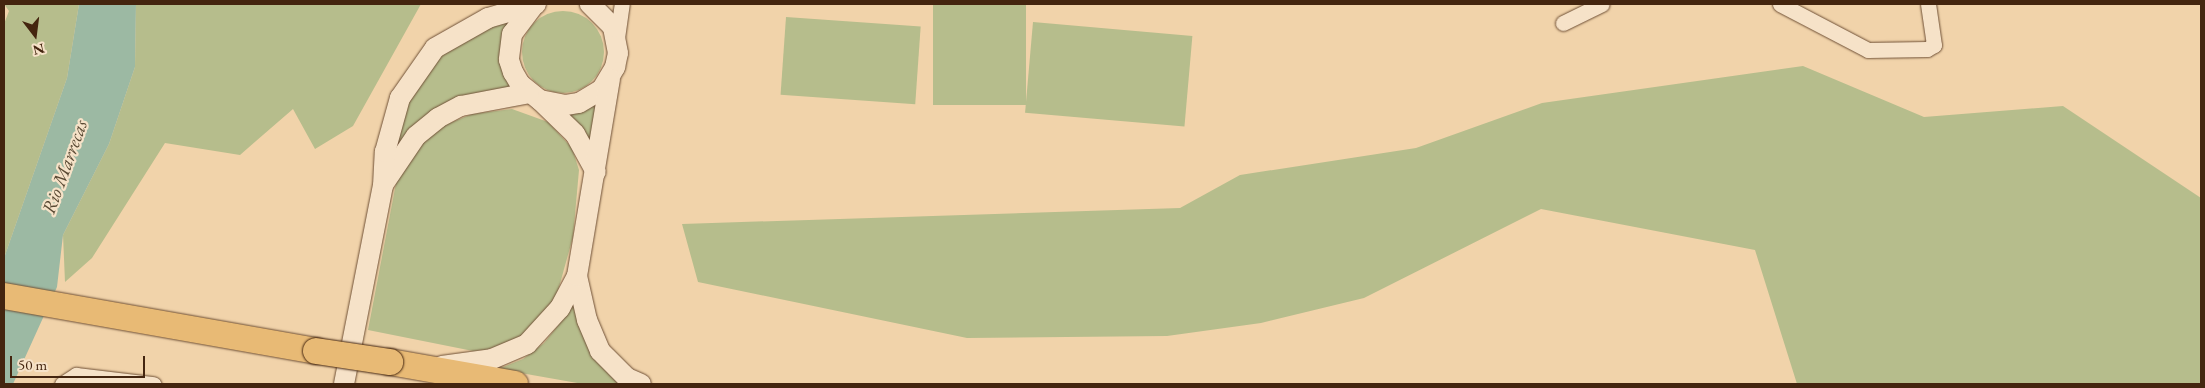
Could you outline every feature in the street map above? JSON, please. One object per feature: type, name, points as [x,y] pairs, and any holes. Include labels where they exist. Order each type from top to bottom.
[{"type":"highway","points":[[4,296],[170,328],[390,362],[434,376],[515,384]]},
{"type":"street","points":[[536,4],[517,22],[509,46],[513,72],[534,96],[575,134],[596,172]]},
{"type":"street","points":[[344,384],[383,186],[385,152],[400,98],[435,48],[488,18],[536,4]]},
{"type":"street","points":[[590,4],[605,16],[617,40]]},
{"type":"street","points":[[434,376],[492,358],[527,344],[546,328],[577,276],[596,172],[610,79],[618,53],[617,40],[622,4]]},
{"type":"street","points":[[1563,23],[1602,4]]},
{"type":"street","points":[[1780,4],[1868,50],[1927,50],[1936,40],[1928,4]]},
{"type":"street","points":[[383,186],[399,157],[438,118],[461,106],[534,96],[566,105],[579,103],[596,94],[610,79]]},
{"type":"street","points":[[577,276],[587,320],[600,351],[627,378],[641,384]]},
{"type":"street","points":[[62,384],[76,375],[154,384]]},
{"type":"shaded area","points":[[4,4],[79,4],[67,78],[4,258],[4,24],[9,11]]},
{"type":"shaded area","points":[[136,4],[421,4],[353,126],[315,149],[293,109],[240,155],[165,143],[92,258],[65,282],[63,235],[109,144],[135,67]]},
{"type":"shaded area","points":[[933,4],[1026,4],[1026,105],[933,105]]},
{"type":"shaded area","points":[[555,11],[571,11],[586,18],[597,29],[604,44],[601,68],[592,81],[571,93],[555,93],[540,86],[529,75],[522,60],[522,44],[529,29],[540,18]]},
{"type":"shaded area","points":[[515,15],[503,33],[500,53],[516,90],[498,90],[386,161],[394,124],[446,49]]},
{"type":"shaded area","points":[[786,17],[921,26],[915,104],[781,95]]},
{"type":"shaded area","points":[[1033,22],[1192,36],[1184,127],[1025,113]]},
{"type":"shaded area","points":[[1803,66],[1924,117],[2063,106],[2201,198],[2201,384],[1797,384],[1755,250],[1541,209],[1364,298],[1261,323],[1167,336],[967,338],[698,282],[682,224],[1180,208],[1240,175],[1416,148],[1542,103]]},
{"type":"shaded area","points":[[600,99],[595,156],[561,112]]},
{"type":"shaded area","points":[[512,109],[548,122],[572,148],[579,170],[573,237],[554,305],[522,337],[486,350],[473,351],[368,330],[397,178],[417,148],[445,125],[472,114]]},
{"type":"shaded area","points":[[575,290],[625,384],[583,384],[498,369],[523,359],[544,343],[560,323]]},
{"type":"water","name":"Rio Marrecas","points":[[79,4],[136,4],[135,67],[109,144],[63,235],[57,287],[13,384],[4,384],[4,258],[67,78]]}]
